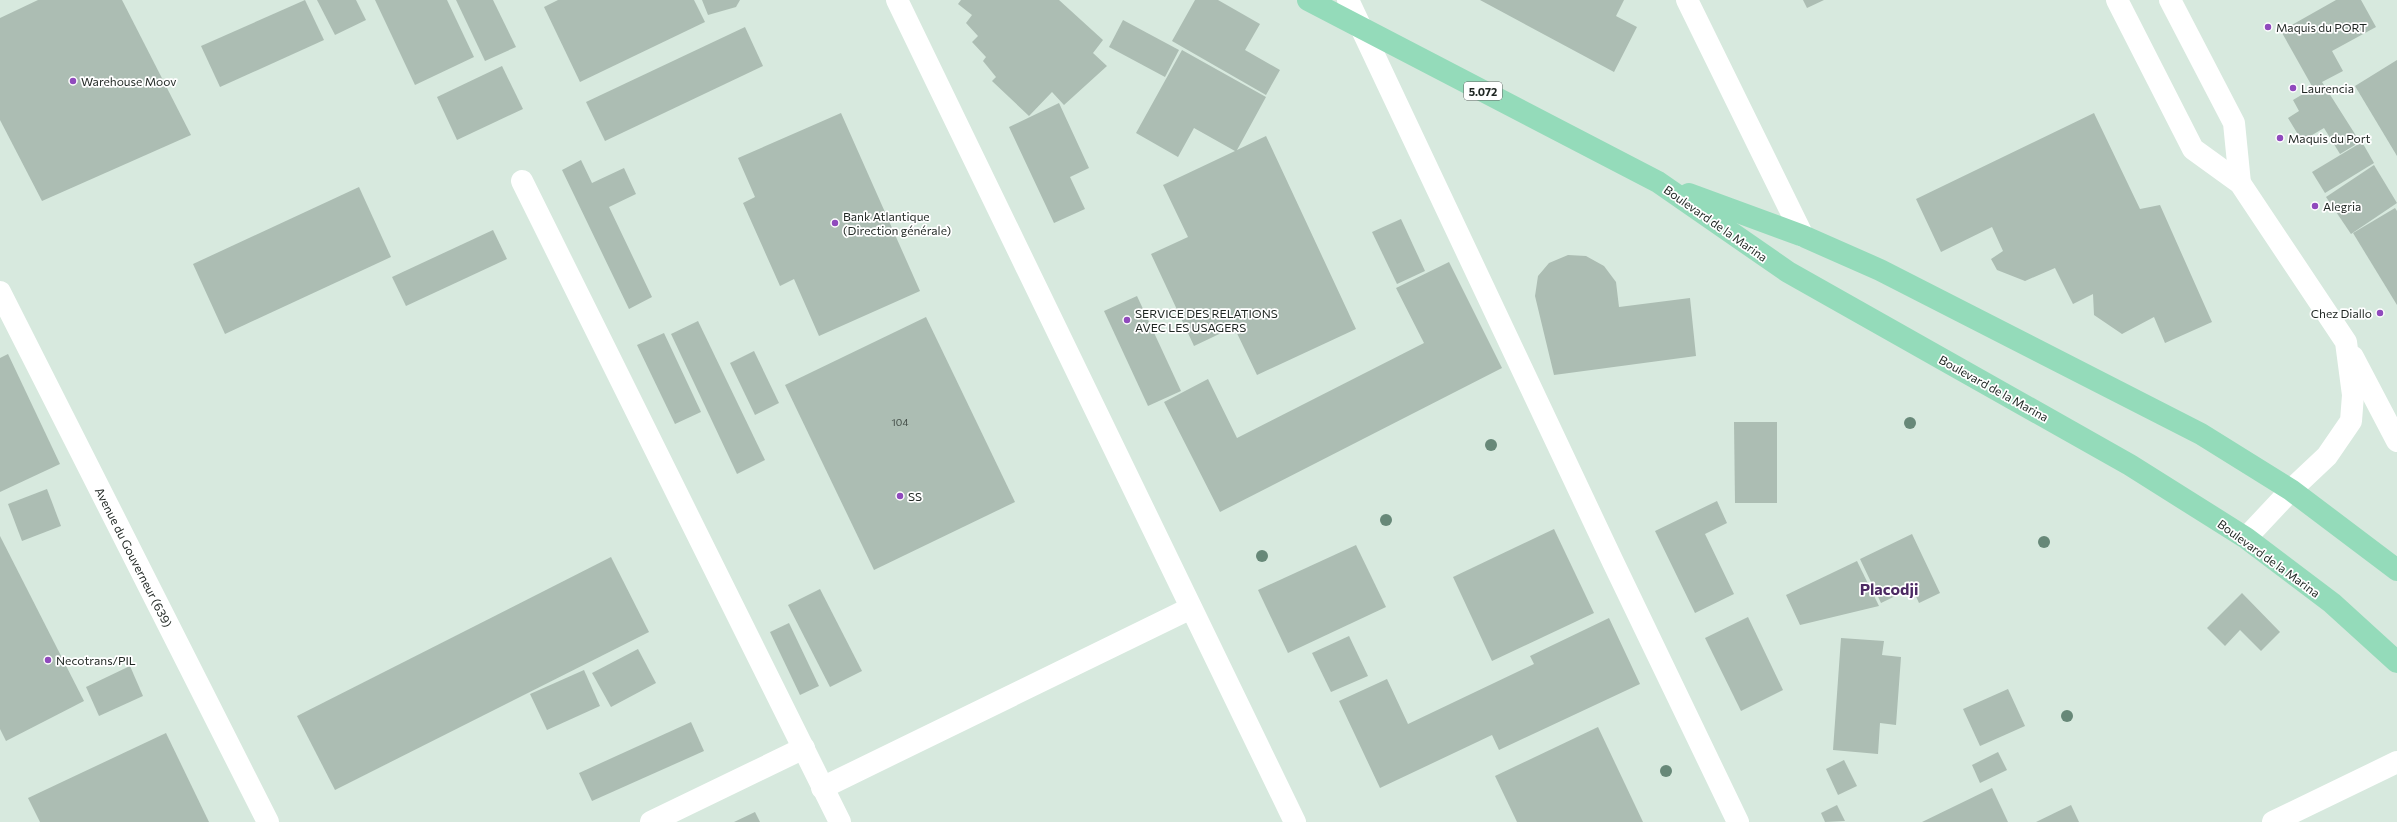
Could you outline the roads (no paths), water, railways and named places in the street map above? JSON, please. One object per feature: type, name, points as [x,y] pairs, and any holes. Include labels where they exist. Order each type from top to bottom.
[{"type":"main road","name":"5.072","points":[[1308,0],[1658,182]]},
{"type":"main road","name":"Boulevard de la Marina","points":[[1658,182],[1802,236],[1880,270],[2201,434],[2291,490],[2397,570]]},
{"type":"main road","name":"Boulevard de la Marina","points":[[1658,182],[1788,272],[2130,465],[2246,538],[2332,603],[2397,662]]},
{"type":"street","points":[[897,0],[1295,822]]},
{"type":"street","points":[[1348,0],[1613,562],[1738,822]]},
{"type":"street","points":[[1687,0],[1802,236]]},
{"type":"street","points":[[2117,0],[2193,149],[2240,183],[2346,342],[2397,441]]},
{"type":"street","points":[[2170,0],[2234,123],[2240,183]]},
{"type":"street","points":[[522,181],[840,822]]},
{"type":"street","name":"Avenue du Gouverneur (639)","points":[[0,292],[268,822]]},
{"type":"street","points":[[2246,538],[2291,490],[2327,456],[2351,421],[2353,395],[2346,342]]},
{"type":"street","points":[[822,788],[1191,608]]},
{"type":"street","points":[[651,822],[804,748]]},
{"type":"street","points":[[2273,822],[2397,762]]},
{"type":"place","name":"Maquis du PORT","points":[[2268,27]]},
{"type":"place","name":"Warehouse Moov","points":[[73,81]]},
{"type":"place","name":"Laurencia","points":[[2293,88]]},
{"type":"place","name":"Maquis du Port","points":[[2280,138]]},
{"type":"place","name":"Alegria","points":[[2315,206]]},
{"type":"place","name":"Bank Atlantique (Direction générale)","points":[[835,223]]},
{"type":"place","name":"Chez Diallo","points":[[2380,313]]},
{"type":"place","name":"SERVICE DES RELATIONS AVEC LES USAGERS","points":[[1127,320]]},
{"type":"place","name":"SS","points":[[900,496]]},
{"type":"place","name":"Necotrans/PIL","points":[[48,660]]},
{"type":"district","name":"Placodji","points":[[1889,588]]}]
